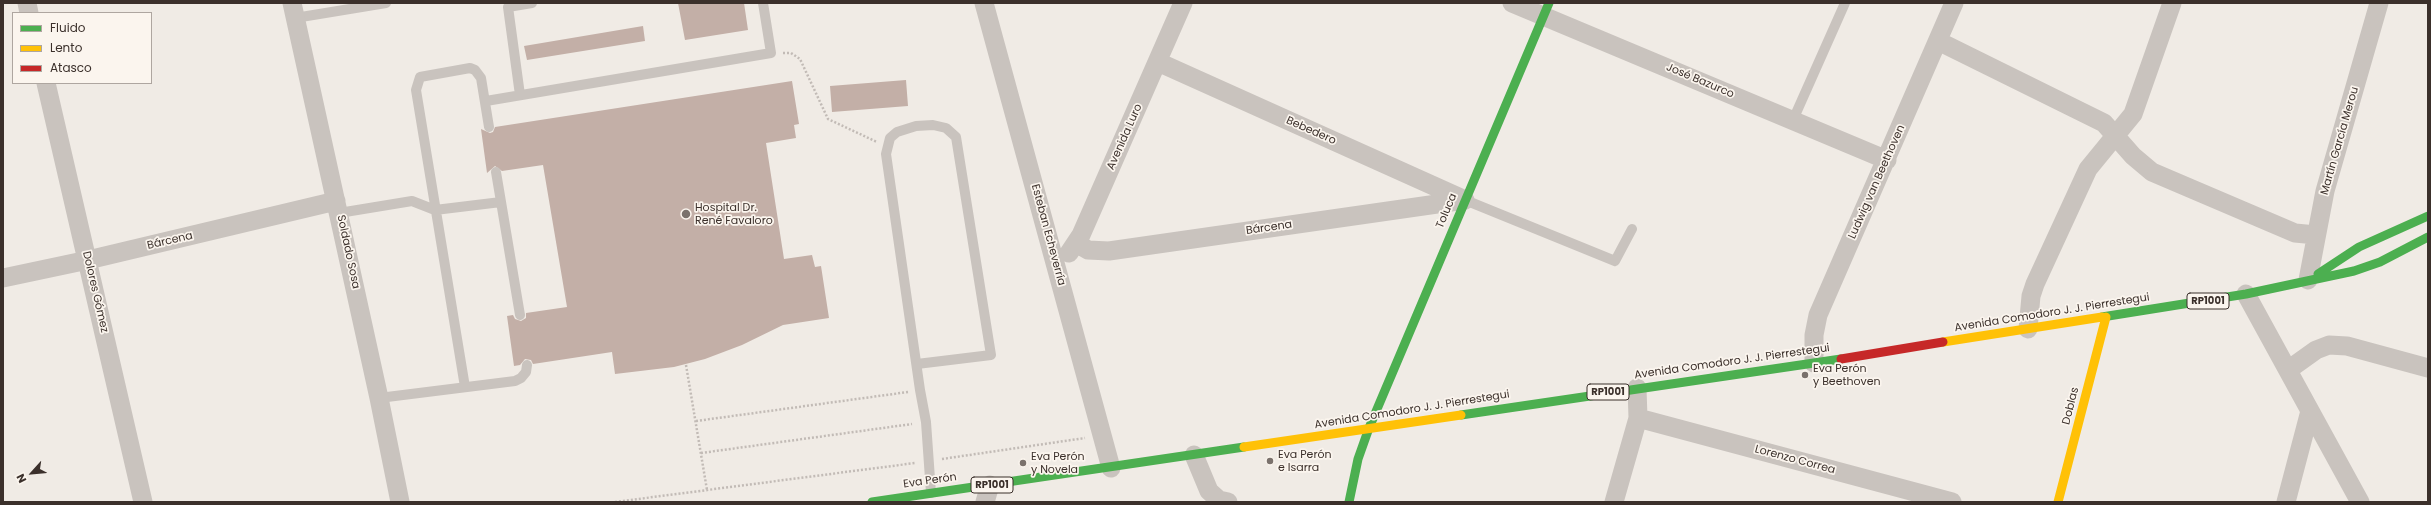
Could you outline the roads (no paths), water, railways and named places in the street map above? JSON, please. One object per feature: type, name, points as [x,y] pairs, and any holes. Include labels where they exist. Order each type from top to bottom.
[{"type":"main road","name":"Toluca","points":[[1350,502],[1358,459],[1369,428],[1546,10]]},
{"type":"main road","name":"RP1001","points":[[2308,280],[2359,247],[2428,216]]},
{"type":"main road","name":"RP1001","points":[[2308,280],[2354,271],[2374,264],[2428,237]]},
{"type":"main road","name":"Avenida Comodoro J. J. Pierrestegui","points":[[1111,468],[1369,428],[1814,363],[2246,294],[2308,280]]},
{"type":"main road","name":"Doblas","points":[[2058,502],[2106,317]]},
{"type":"main road","name":"Eva Perón","points":[[872,502],[931,493],[988,494],[1111,468]]},
{"type":"street","name":"Esteban Echeverría","points":[[984,3],[1057,265],[1111,468]]},
{"type":"street","name":"Avenida Luro","points":[[1057,265],[1081,236],[1183,3]]},
{"type":"street","name":"José Bazurco","points":[[1512,3],[1546,10],[1793,120],[1887,160]]},
{"type":"street","name":"Ludwig van Beethoven","points":[[1814,363],[1814,336],[1818,315],[1887,160],[1954,3]]},
{"type":"street","points":[[2028,329],[2031,296],[2035,284],[2088,169],[2116,134],[2128,123],[2133,114],[2172,3]]},
{"type":"street","name":"Martín García Merou","points":[[2308,280],[2325,191],[2379,3]]},
{"type":"street","name":"Soldado Sosa","points":[[294,11],[380,398],[400,502]]},
{"type":"street","points":[[1938,41],[2104,123],[2116,134],[2133,156],[2152,172],[2295,233],[2316,235]]},
{"type":"street","name":"Bebedero","points":[[1158,62],[1465,200]]},
{"type":"street","name":"Dolores Gómez","points":[[46,84],[143,502]]},
{"type":"street","name":"Bárcena","points":[[1076,243],[1088,250],[1109,251],[1465,200]]},
{"type":"street","name":"Bárcena","points":[[3,278],[338,207]]},
{"type":"street","points":[[2246,294],[2360,502]]},
{"type":"street","points":[[2288,370],[2316,350],[2328,345],[2347,346],[2428,368]]},
{"type":"street","points":[[1614,502],[1638,418],[1637,388]]},
{"type":"street","points":[[2286,502],[2310,411]]},
{"type":"street","name":"Lorenzo Correa","points":[[1638,418],[1952,502]]},
{"type":"street","points":[[1194,455],[1209,491],[1219,500],[1228,502]]},
{"type":"lane","points":[[294,11],[386,3]]},
{"type":"lane","points":[[520,95],[505,5],[532,3]]},
{"type":"lane","points":[[486,102],[520,95],[771,54],[763,3]]},
{"type":"lane","points":[[1793,120],[1845,3]]},
{"type":"lane","points":[[465,387],[435,210],[416,84],[420,77],[470,68],[475,70],[481,78],[489,127]]},
{"type":"lane","points":[[917,364],[991,355],[956,136],[946,128],[940,126],[916,126],[897,132],[890,138],[886,146],[920,390],[926,422],[930,461],[931,493]]},
{"type":"lane","points":[[496,172],[520,315]]},
{"type":"lane","points":[[1465,200],[1615,262],[1632,228]]},
{"type":"lane","points":[[338,207],[412,201],[435,210],[501,202]]},
{"type":"lane","points":[[380,398],[515,381],[522,378],[526,372],[527,364]]},
{"type":"place","name":"Hospital Dr. René Favaloro","points":[[686,214]]},
{"type":"place","name":"Eva Perón y Beethoven","points":[[1805,375]]},
{"type":"place","name":"Eva Perón e Isarra","points":[[1270,461]]},
{"type":"place","name":"Eva Perón y Novela","points":[[1023,463]]}]
